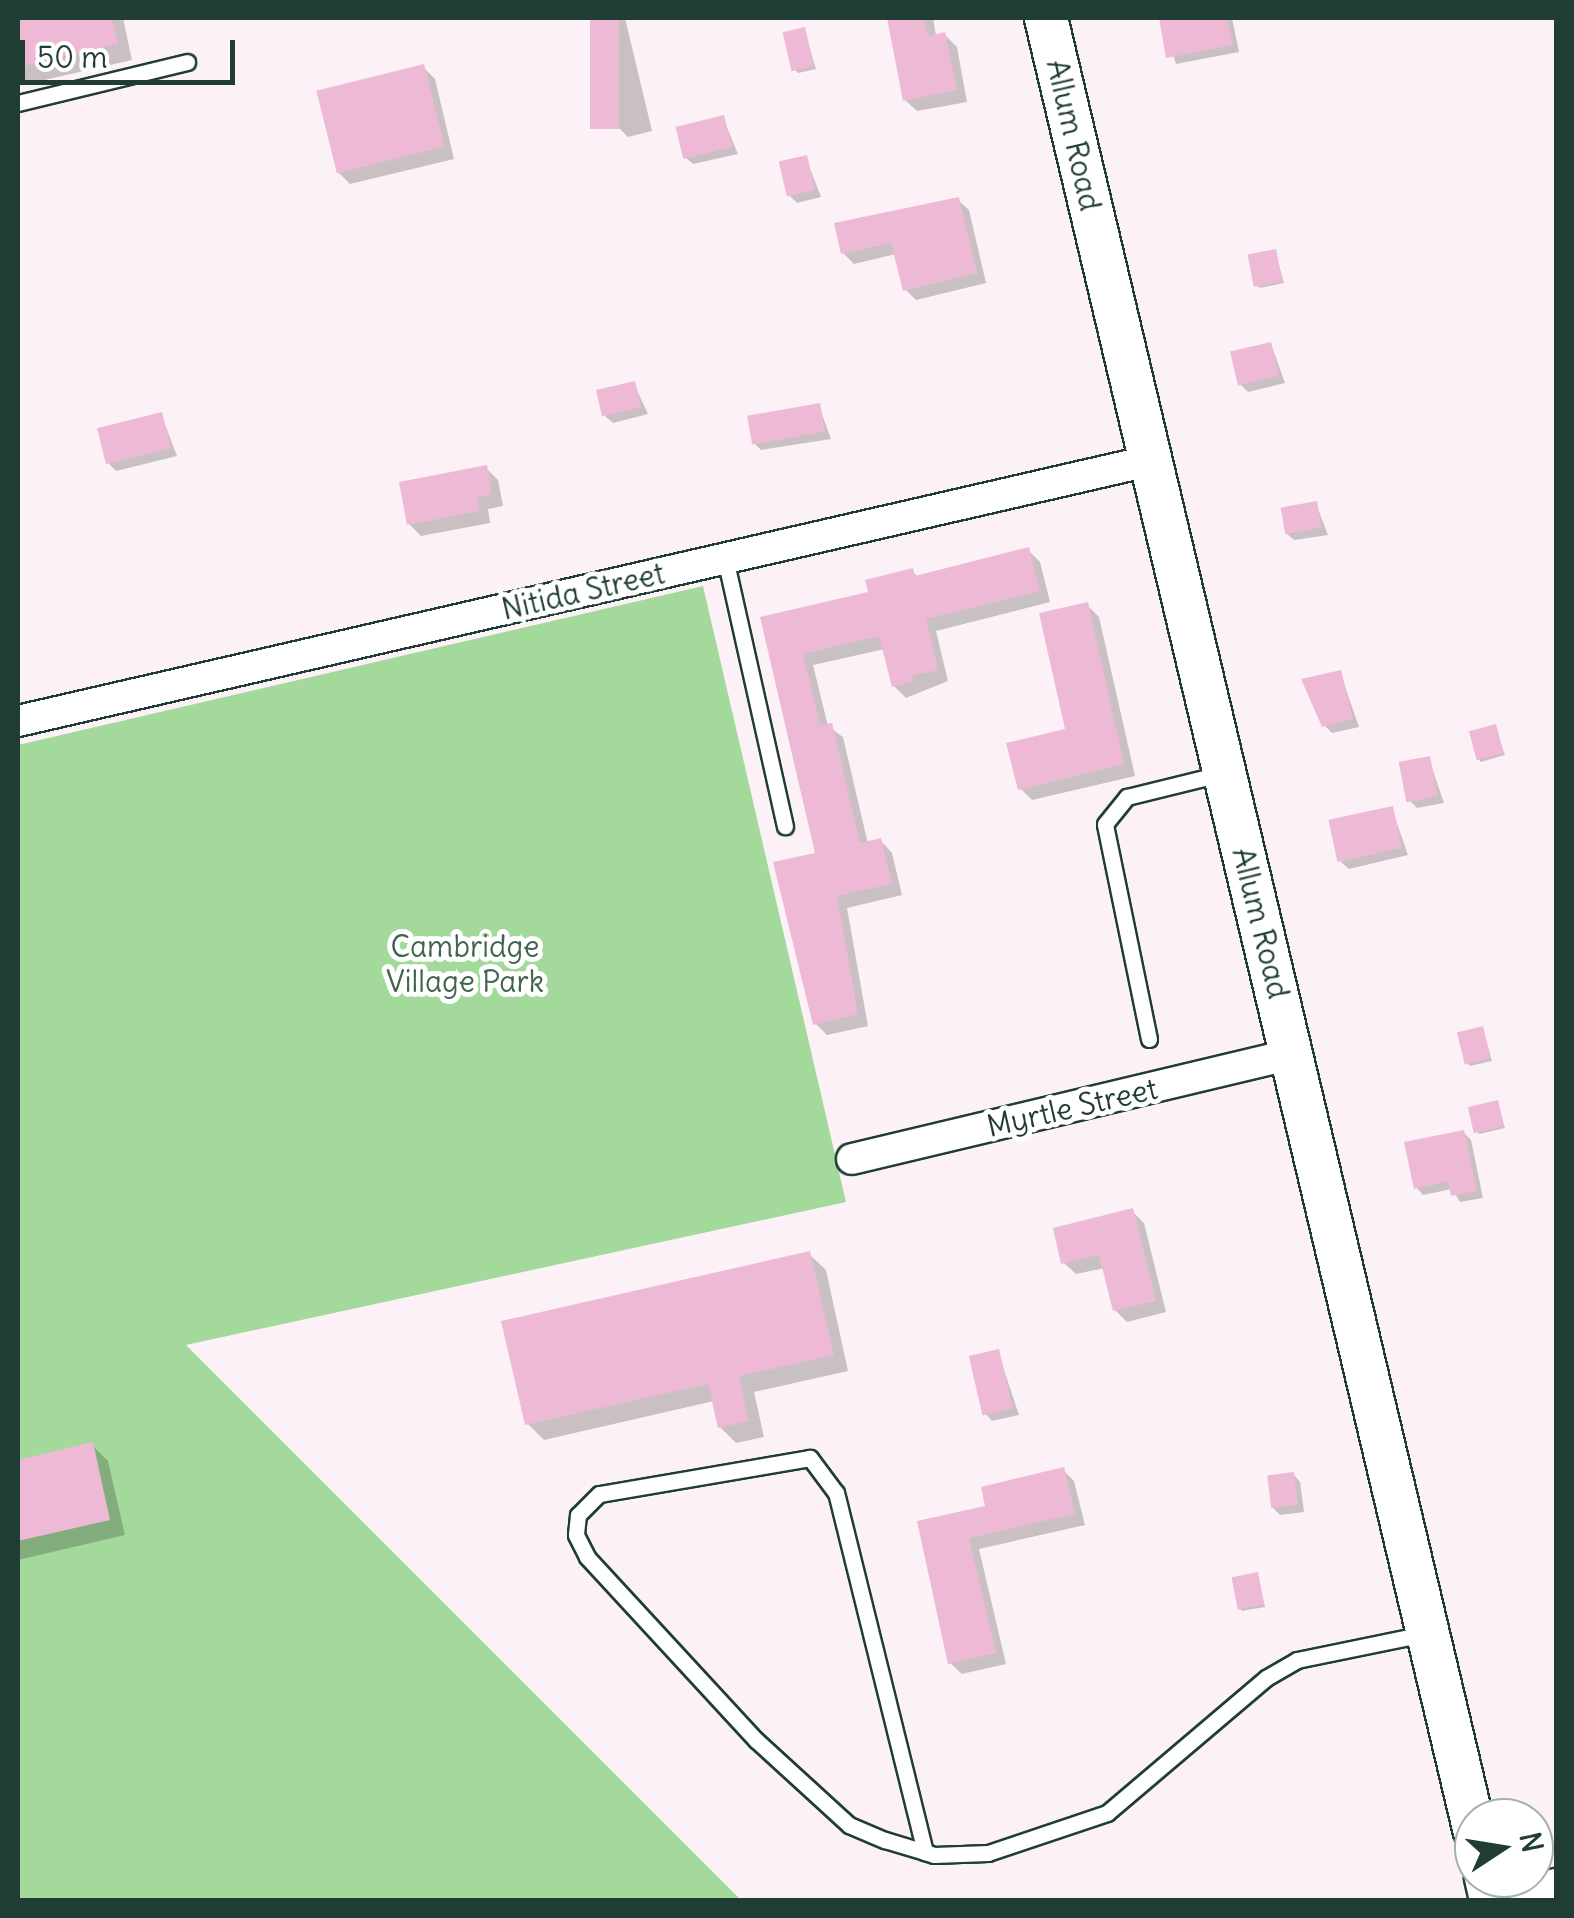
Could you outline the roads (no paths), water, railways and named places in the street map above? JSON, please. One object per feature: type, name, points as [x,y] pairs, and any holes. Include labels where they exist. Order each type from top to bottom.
[{"type":"street","name":"Allum Road","points":[[1046,18],[1467,1798]]},
{"type":"street","name":"Nitida Street","points":[[18,721],[1150,461]]},
{"type":"street","name":"Myrtle Street","points":[[852,1159],[1292,1054]]},
{"type":"street","points":[[1491,1900],[1556,1884]]},
{"type":"lane","points":[[18,103],[187,62]]},
{"type":"lane","points":[[725,558],[784,826]]},
{"type":"lane","points":[[1150,1040],[1105,824],[1126,797],[1224,772]]},
{"type":"lane","points":[[925,1852],[836,1493],[810,1458],[599,1494],[578,1515],[576,1535],[587,1557],[824,1808],[849,1826],[925,1852],[988,1852],[1107,1813],[1266,1678],[1297,1660],[1428,1633]]},
{"type":"park label","name":"Cambridge Village Park","points":[[465,963]]}]
